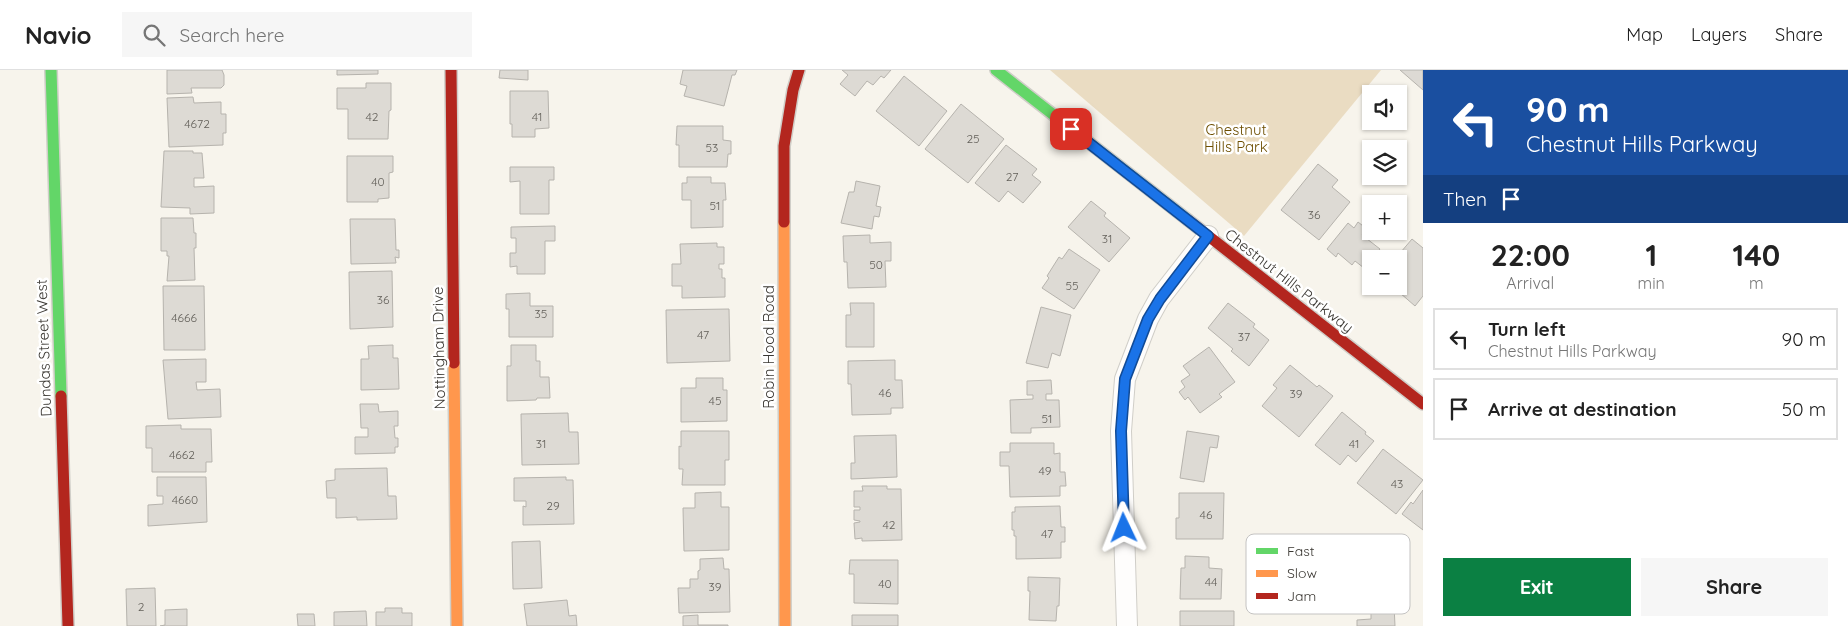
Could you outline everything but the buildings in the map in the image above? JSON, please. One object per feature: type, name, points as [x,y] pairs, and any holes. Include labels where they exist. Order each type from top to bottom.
[{"type":"street","name":"Dundas Street West","points":[[51,70],[68,626]]},
{"type":"street","name":"Nottingham Drive","points":[[451,70],[457,626]]},
{"type":"street","name":"Robin Hood Road","points":[[785,626],[784,146],[793,90],[799,70]]},
{"type":"street","name":"Chestnut Hills Parkway","points":[[996,70],[1423,404]]},
{"type":"street","points":[[1128,626],[1121,431],[1125,379],[1148,319],[1160,299],[1208,236]]},
{"type":"green space","name":"Chestnut Hills Park","points":[[1050,70],[1381,70],[1369,85],[1362,85],[1362,93],[1244,236]]},
{"type":"traffic: fast","points":[[51,70],[61,396]]},
{"type":"traffic: fast","points":[[996,70],[1188,220]]},
{"type":"traffic: slow","points":[[784,222],[785,626]]},
{"type":"traffic: slow","points":[[454,363],[457,626]]},
{"type":"traffic: jam","points":[[451,70],[454,363]]},
{"type":"traffic: jam","points":[[784,222],[784,146],[793,90],[799,70]]},
{"type":"traffic: jam","points":[[1188,220],[1423,404]]},
{"type":"traffic: jam","points":[[61,396],[68,626]]},
{"type":"route","points":[[1071,129],[1208,236],[1160,299],[1148,319],[1125,379],[1121,431],[1124,528]]}]
